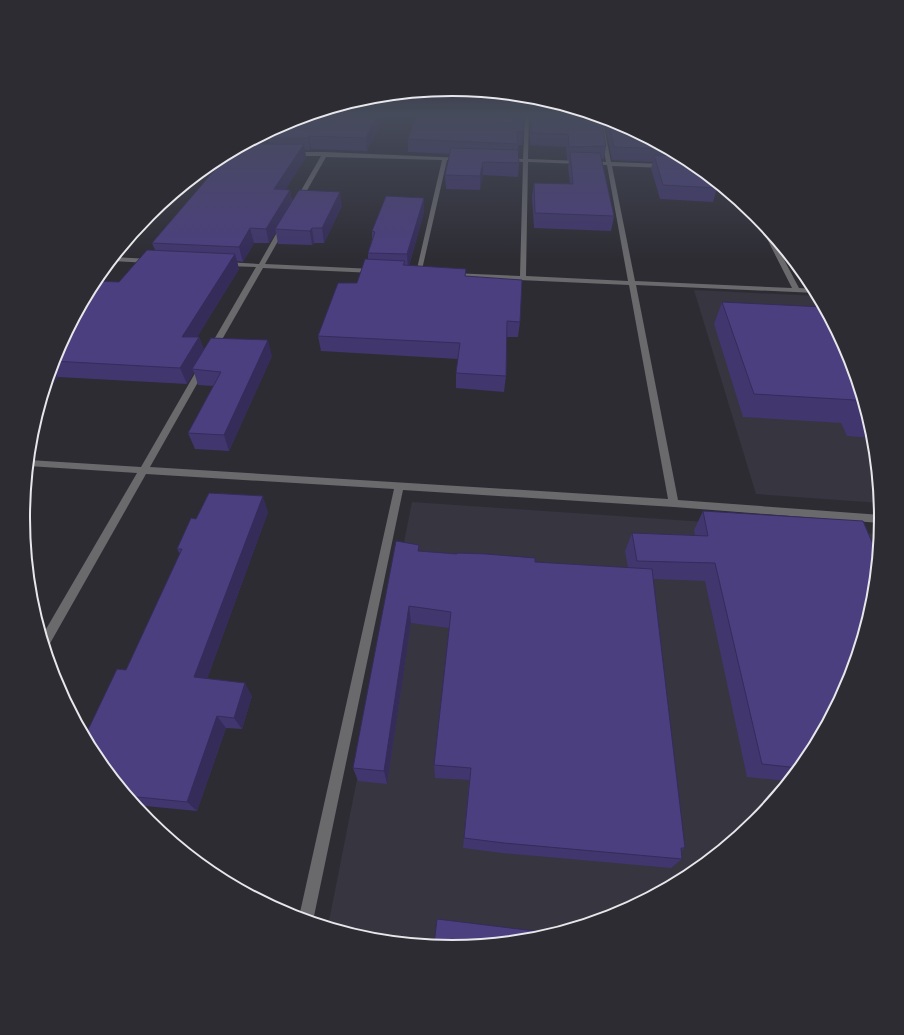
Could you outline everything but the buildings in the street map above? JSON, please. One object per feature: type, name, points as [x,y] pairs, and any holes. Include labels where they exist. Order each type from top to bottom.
[{"type":"street","points":[[295,207],[320,163]]},
{"type":"street","points":[[411,273],[423,273],[444,163]]},
{"type":"street","points":[[524,278],[526,163]]},
{"type":"street","points":[[590,163],[668,166]]},
{"type":"street","points":[[609,164],[674,503]]},
{"type":"street","points":[[47,637],[287,220]]},
{"type":"street","points":[[772,243],[797,291]]},
{"type":"street","points":[[118,259],[159,261]]},
{"type":"street","points":[[222,264],[379,271]]},
{"type":"street","points":[[441,274],[808,291]]},
{"type":"street","points":[[34,463],[674,503],[874,518]]},
{"type":"street","points":[[307,913],[400,486]]},
{"type":"shaded area","points":[[694,290],[811,296],[842,356],[860,408],[870,462],[873,503],[756,494]]},
{"type":"shaded area","points":[[412,502],[873,534],[870,573],[860,627],[842,679],[830,704],[803,752],[787,774],[750,816],[709,852],[663,883],[639,896],[613,907],[588,917],[561,925],[507,936],[480,939],[424,939],[370,931],[329,921]]}]
